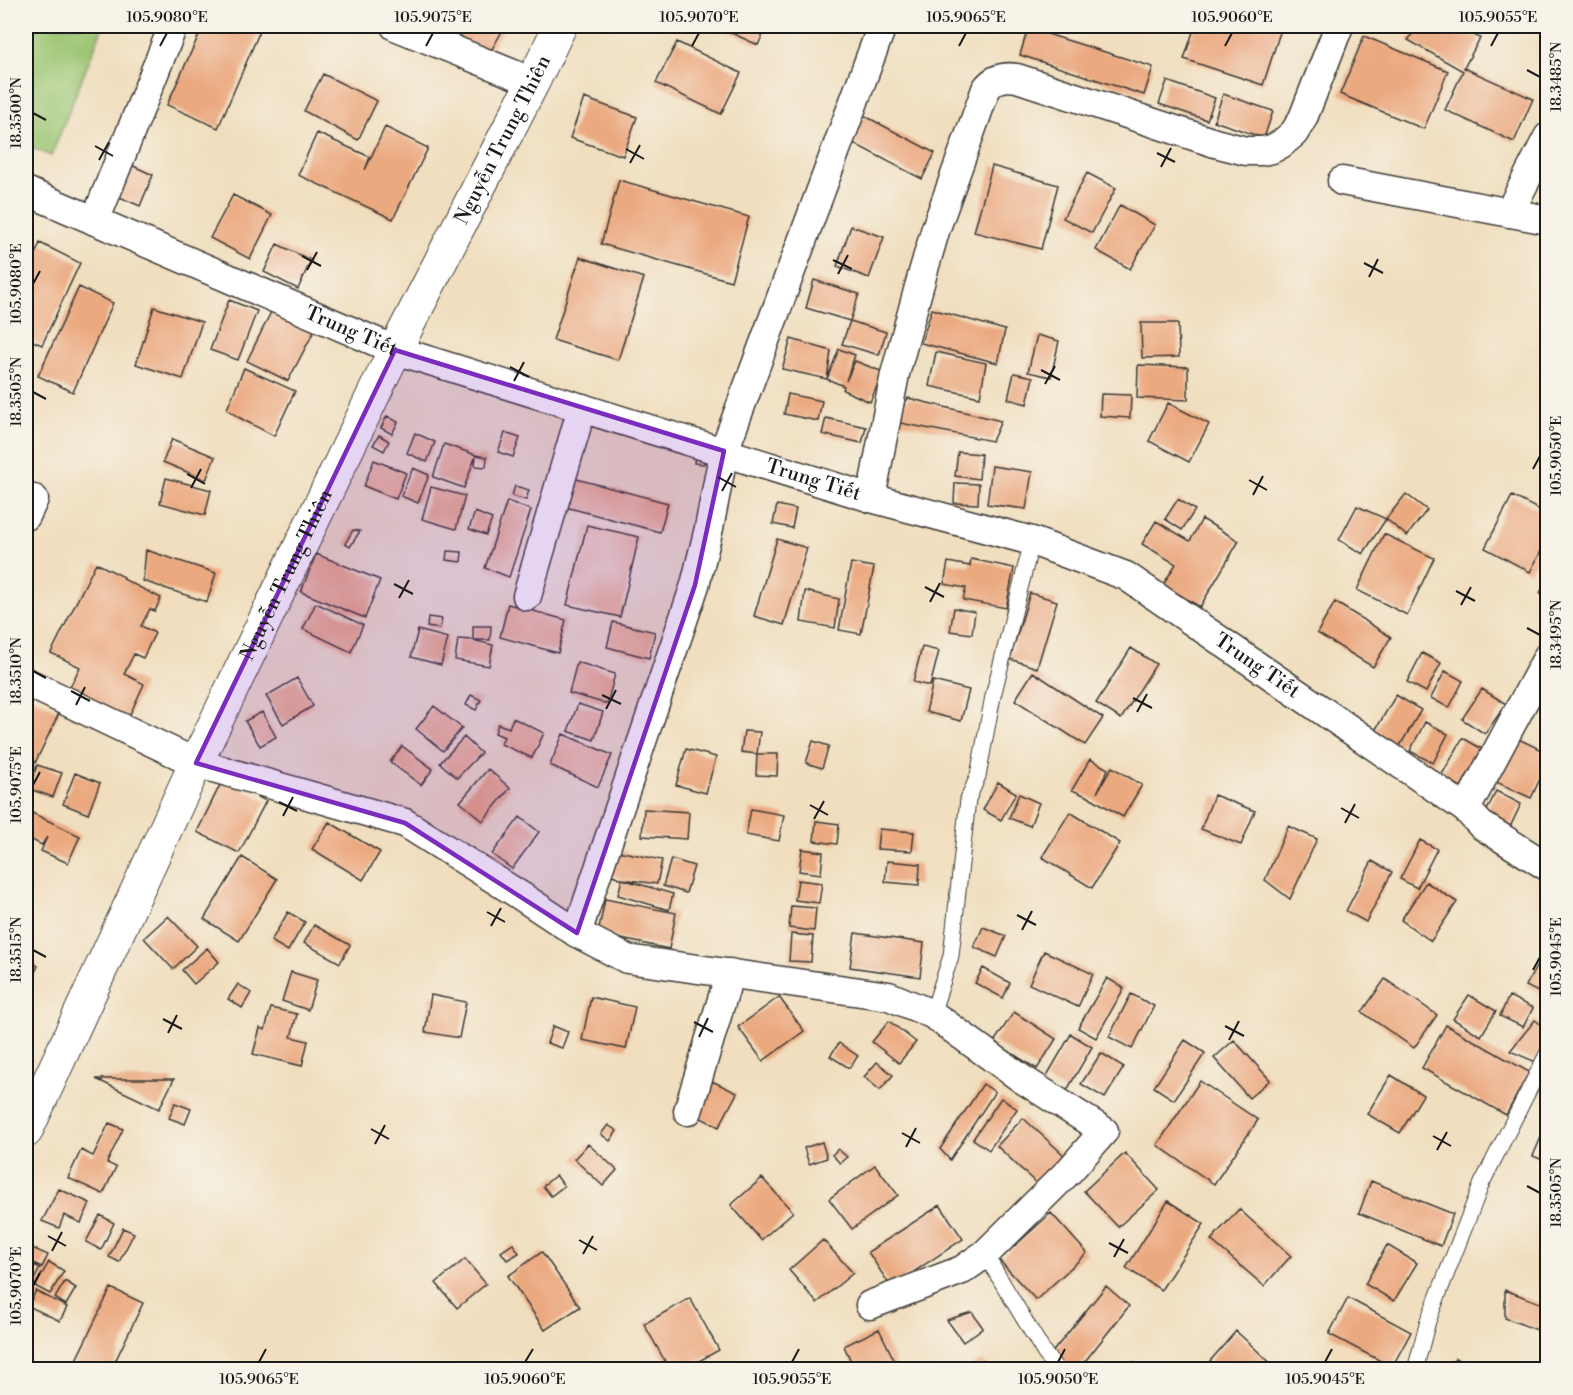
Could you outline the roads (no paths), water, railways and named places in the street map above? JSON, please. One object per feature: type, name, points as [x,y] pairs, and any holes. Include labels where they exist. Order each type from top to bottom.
[{"type":"street","points":[[95,221],[173,26]]},
{"type":"street","points":[[395,26],[533,81]]},
{"type":"street","name":"Nguyễn Trung Thiên","points":[[26,1131],[196,763],[395,350],[560,26]]},
{"type":"street","points":[[577,933],[694,585],[709,528],[724,452],[881,26]]},
{"type":"street","points":[[871,498],[895,374],[922,276],[936,228],[986,89],[990,84],[1002,77],[1017,78],[1215,143],[1246,152],[1262,151],[1281,144],[1294,133],[1303,118],[1339,26]]},
{"type":"street","points":[[1509,213],[1548,137]]},
{"type":"street","points":[[1342,181],[1548,220]]},
{"type":"street","name":"Trung Tiết","points":[[26,191],[395,350],[871,498],[1032,541],[1125,576],[1466,809],[1481,825],[1548,867]]},
{"type":"street","points":[[527,596],[582,408]]},
{"type":"street","points":[[1466,809],[1548,656]]},
{"type":"street","points":[[26,682],[196,763],[405,823],[577,933],[627,958],[889,996],[932,1014],[1022,1079],[1104,1131],[1070,1170],[985,1254],[962,1270],[870,1305]]},
{"type":"street","points":[[688,1111],[730,973]]},
{"type":"lane","points":[[932,1014],[951,956],[968,799],[978,776],[993,696],[1032,541]]},
{"type":"lane","points":[[1415,1370],[1428,1321],[1482,1183],[1548,1052]]},
{"type":"lane","points":[[985,1254],[1057,1370]]}]
